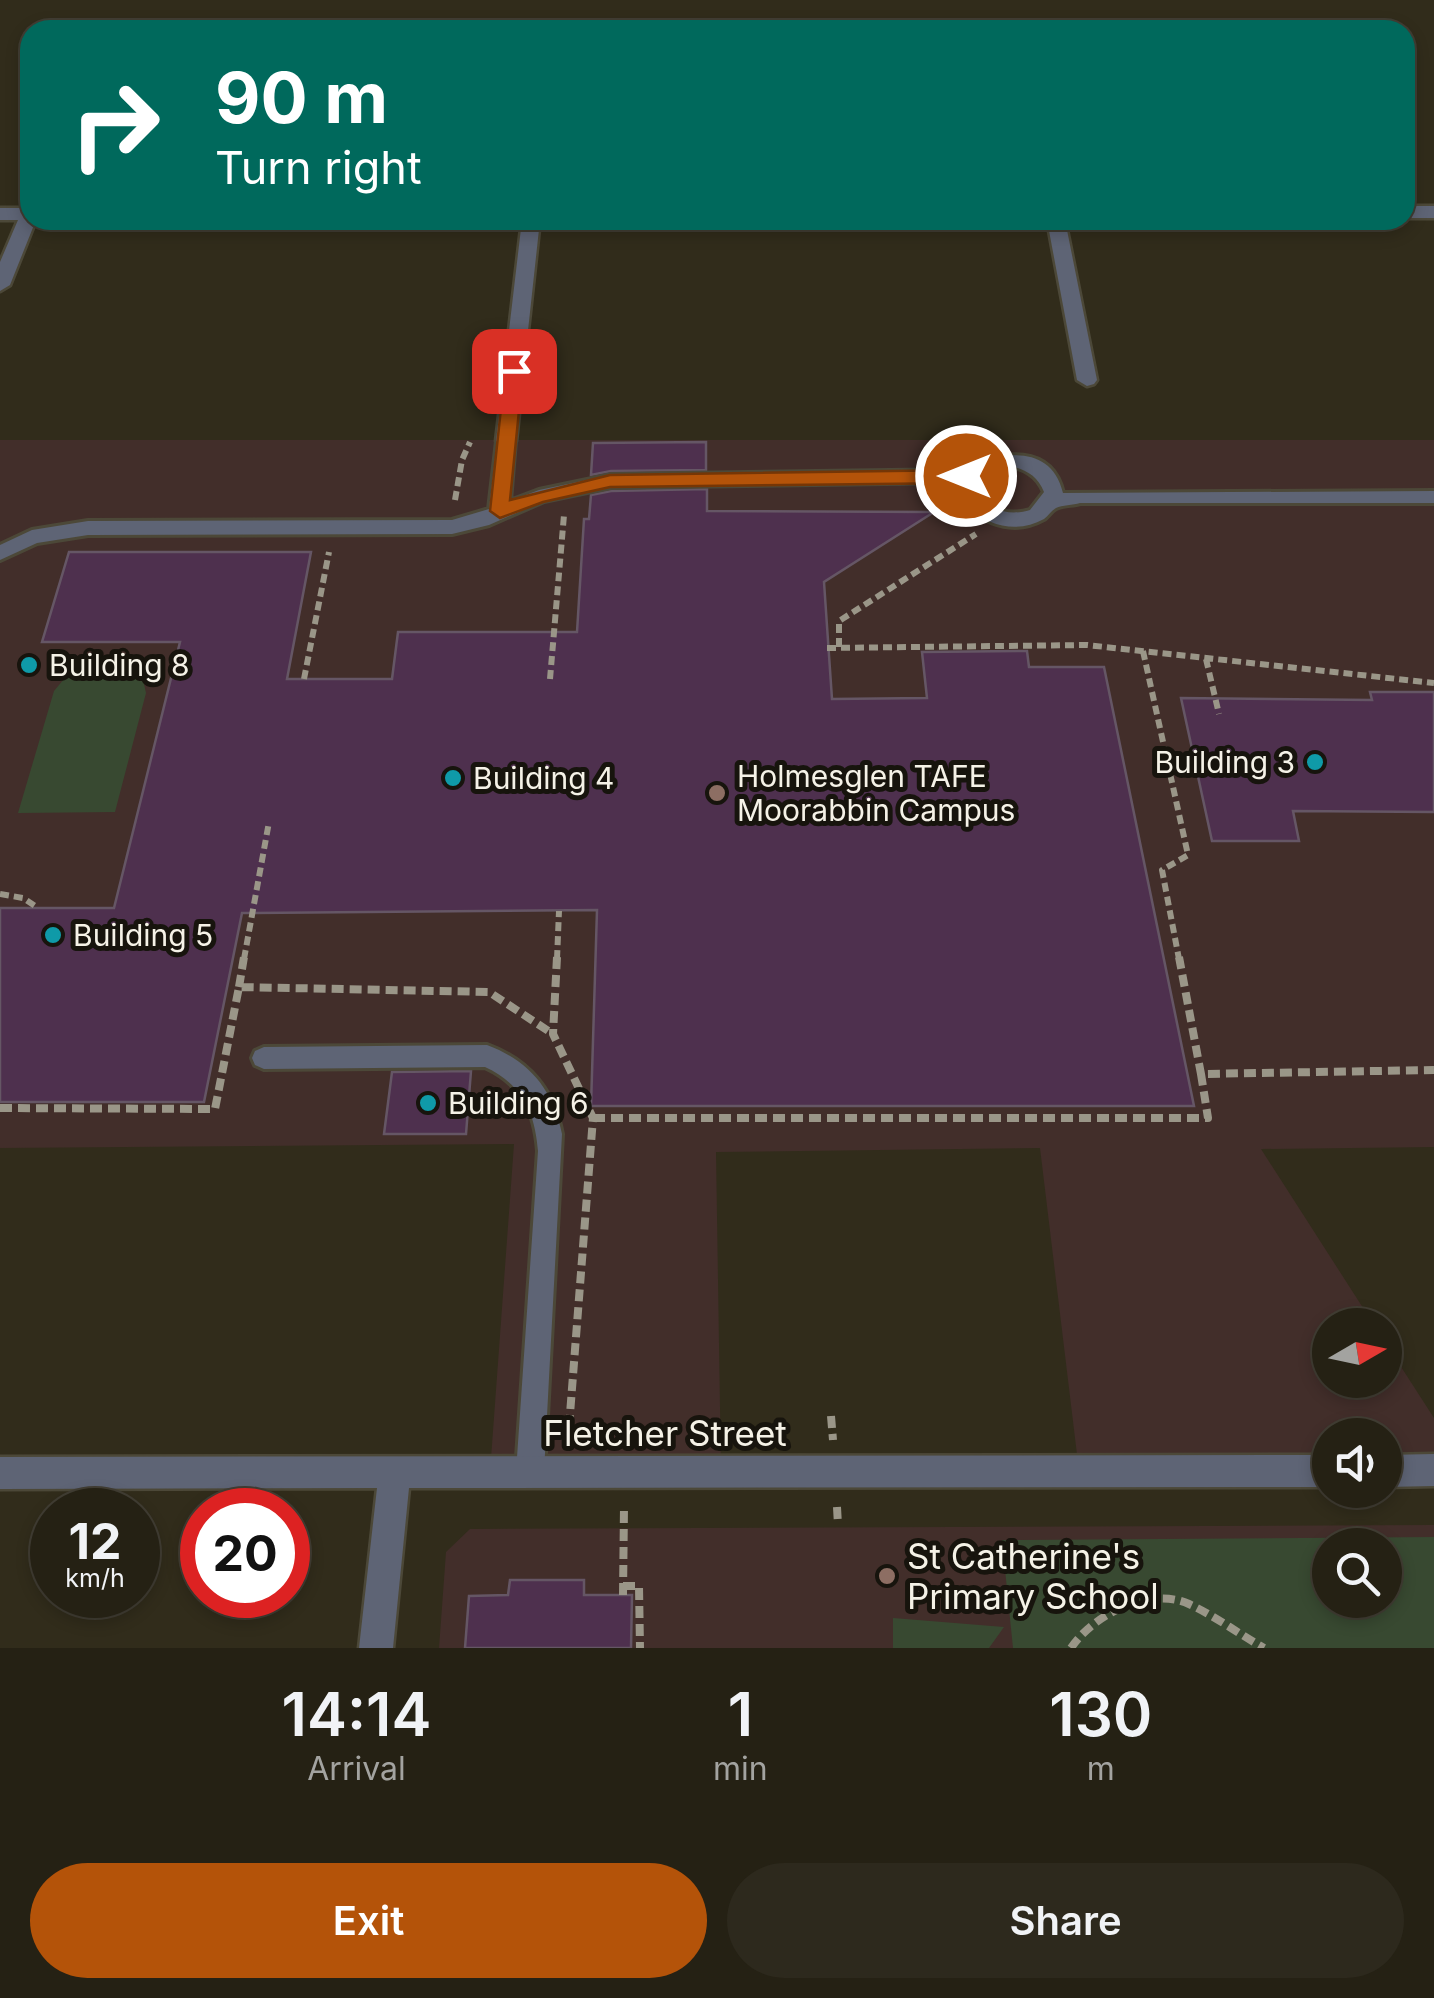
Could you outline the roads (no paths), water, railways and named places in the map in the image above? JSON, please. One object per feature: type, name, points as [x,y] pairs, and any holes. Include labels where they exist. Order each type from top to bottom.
[{"type":"street","points":[[0,285],[22,230]]},
{"type":"street","points":[[506,442],[530,230]]},
{"type":"street","points":[[1058,230],[1087,380]]},
{"type":"street","points":[[1402,1471],[1434,1470]]},
{"type":"street","name":"Fletcher Street","points":[[0,1473],[1312,1471]]},
{"type":"street","points":[[376,1648],[395,1472]]},
{"type":"lane","points":[[500,511],[506,442]]},
{"type":"lane","points":[[0,554],[32,537],[59,530],[452,527],[482,520],[539,496],[610,481],[966,476],[992,460],[1017,460],[1043,472],[1051,482],[1051,502]]},
{"type":"lane","points":[[966,476],[966,497],[986,514],[1017,519],[1044,510],[1051,502],[1080,498],[1434,497]]},
{"type":"lane","points":[[264,1058],[487,1056],[507,1064],[542,1099],[551,1151],[543,1472]]},
{"type":"place","name":"Building 8","points":[[29,665]]},
{"type":"place","name":"Building 3","points":[[1315,762]]},
{"type":"place","name":"Building 4","points":[[453,778]]},
{"type":"place","name":"Holmesglen TAFE Moorabbin Campus","points":[[717,793]]},
{"type":"place","name":"Building 5","points":[[53,935]]},
{"type":"place","name":"Building 6","points":[[428,1103]]},
{"type":"place","name":"St Catherine's Primary School","points":[[887,1576]]}]
